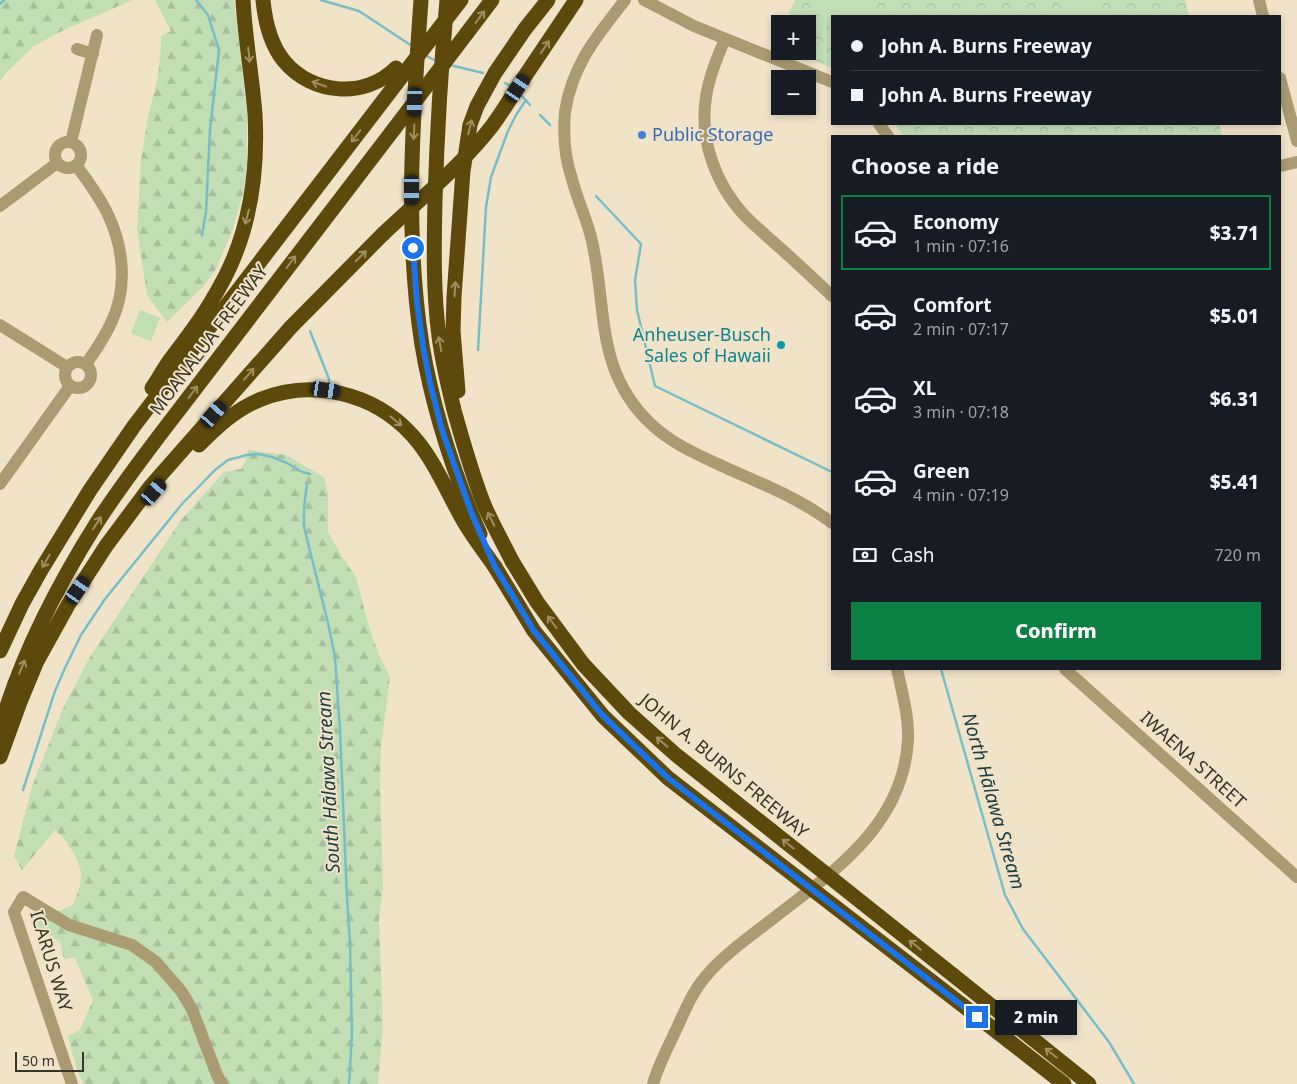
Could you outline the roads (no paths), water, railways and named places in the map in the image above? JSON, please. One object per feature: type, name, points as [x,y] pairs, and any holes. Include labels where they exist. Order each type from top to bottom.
[{"type":"highway","points":[[420,0],[412,175],[412,221],[417,304],[430,383],[445,438],[471,512],[495,567]]},
{"type":"highway","points":[[264,5],[273,44],[283,60],[298,74],[308,80],[343,90],[379,81],[388,76],[448,0]]},
{"type":"highway","name":"JOHN A. BURNS FREEWAY","points":[[448,0],[442,53],[436,170],[434,290],[438,336],[461,435],[474,476],[486,508],[512,561],[537,602],[583,664],[629,713],[675,754],[1089,1084]]},
{"type":"highway","name":"MOANALUA FREEWAY","points":[[0,650],[41,570],[90,490],[134,426],[461,0]]},
{"type":"highway","name":"MOANALUA FREEWAY","points":[[0,729],[38,630],[57,590],[99,520],[174,417],[492,0]]},
{"type":"highway","points":[[474,476],[458,390],[453,322],[465,153],[470,125],[477,106],[495,73],[548,0]]},
{"type":"highway","points":[[0,756],[37,662],[68,605],[106,546],[150,487],[291,327],[383,234],[473,148],[491,127],[576,0]]},
{"type":"highway","points":[[90,490],[172,357],[208,307],[226,274],[243,231],[253,186],[256,138],[243,3]]},
{"type":"highway","points":[[68,605],[136,512],[214,430],[246,406],[285,392],[326,390],[354,397],[379,408],[412,434],[428,457],[464,522],[495,567],[534,631],[603,716],[668,778],[1064,1084]]},
{"type":"street","points":[[625,0],[582,58],[570,88],[564,126],[569,169],[591,235],[609,353],[623,388],[635,406],[667,438],[795,499],[831,522]]},
{"type":"street","points":[[644,0],[664,6],[694,26],[831,82]]},
{"type":"street","points":[[1259,0],[1263,15]]},
{"type":"street","points":[[71,142],[98,35]]},
{"type":"street","points":[[725,39],[711,74],[706,98],[706,141],[716,172],[727,193],[745,216],[831,295]]},
{"type":"street","points":[[77,50],[93,54]]},
{"type":"street","points":[[1281,82],[1297,141]]},
{"type":"street","points":[[63,142],[71,142],[78,146],[81,158],[76,165],[64,168],[57,163],[54,156],[57,148],[63,142]]},
{"type":"street","points":[[1281,166],[1297,162]]},
{"type":"street","points":[[0,206],[57,163]]},
{"type":"street","points":[[76,165],[110,218],[118,244],[122,271],[119,298],[113,320],[99,346],[86,364]]},
{"type":"street","points":[[0,325],[67,367]]},
{"type":"street","points":[[78,361],[86,364],[89,366],[91,374],[89,382],[82,387],[74,388],[70,386],[65,379],[67,367],[78,361]]},
{"type":"street","points":[[2,478],[70,386]]},
{"type":"street","points":[[653,1084],[660,1062],[686,1008],[705,976],[727,954],[843,863],[871,834],[880,820],[899,783],[906,754],[908,727],[897,670]]},
{"type":"street","name":"IWAENA STREET","points":[[1066,670],[1297,877]]},
{"type":"street","name":"ICARUS WAY","points":[[72,1084],[14,912],[23,897],[69,925],[132,945],[156,962],[181,991],[192,1009],[222,1084]]},
{"type":"waterway","points":[[0,4],[4,0]]},
{"type":"waterway","name":"South Hālawa Stream","points":[[196,0],[208,15],[219,50],[210,130],[206,212],[202,235]]},
{"type":"waterway","name":"North Hālawa Stream","points":[[321,0],[359,11],[412,46]]},
{"type":"waterway","name":"North Hālawa Stream","points":[[425,55],[438,61]]},
{"type":"waterway","name":"North Hālawa Stream","points":[[450,65],[483,73]]},
{"type":"waterway","name":"North Hālawa Stream","points":[[505,83],[511,86]]},
{"type":"waterway","name":"North Hālawa Stream","points":[[519,93],[530,105]]},
{"type":"waterway","points":[[478,350],[486,207],[491,177],[508,131],[526,100]]},
{"type":"waterway","name":"North Hālawa Stream","points":[[540,115],[550,125]]},
{"type":"waterway","name":"North Hālawa Stream","points":[[596,196],[641,244],[635,280],[637,310],[655,386],[831,472]]},
{"type":"waterway","name":"South Hālawa Stream","points":[[310,331],[329,379],[329,387]]},
{"type":"waterway","points":[[23,790],[55,691],[81,635],[105,599],[182,504],[215,470],[228,460],[247,455],[259,454],[272,457],[310,474]]},
{"type":"waterway","name":"South Hālawa Stream","points":[[307,483],[304,527],[335,657],[350,943],[352,1035],[349,1084]]},
{"type":"waterway","name":"North Hālawa Stream","points":[[941,670],[1005,895],[1023,929],[1109,1042],[1134,1084]]},
{"type":"place","name":"Public Storage","points":[[642,135]]},
{"type":"place","name":"Anheuser-Busch Sales of Hawaii","points":[[781,345]]}]
